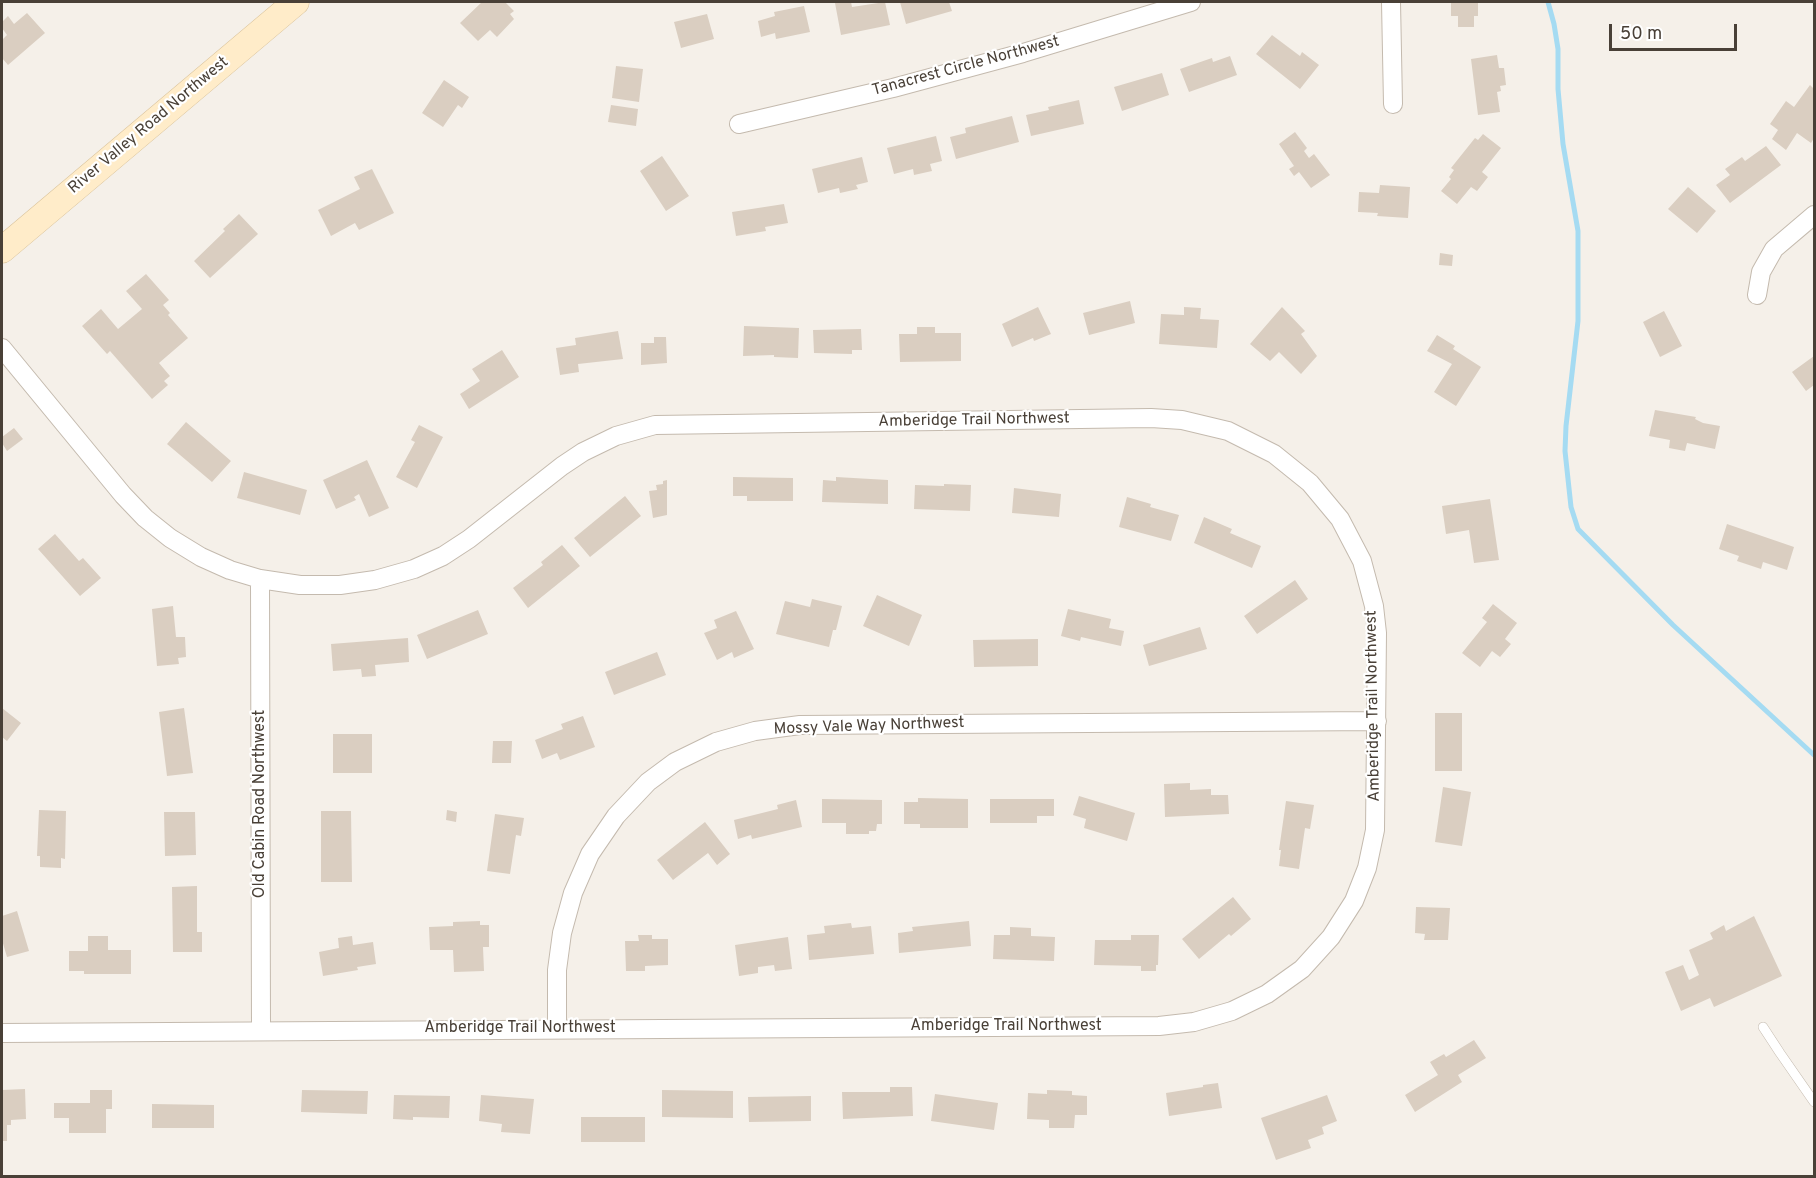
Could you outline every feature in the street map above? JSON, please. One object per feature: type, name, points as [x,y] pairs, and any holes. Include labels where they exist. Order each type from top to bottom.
[{"type":"street","name":"River Valley Road Northwest","points":[[2,250],[296,2]]},
{"type":"street","name":"Tanacrest Circle Northwest","points":[[739,124],[893,88],[1012,56],[1191,2]]},
{"type":"street","points":[[1391,2],[1393,104]]},
{"type":"street","points":[[1757,295],[1761,272],[1773,249],[1815,215]]},
{"type":"street","name":"Amberidge Trail Northwest","points":[[2,348],[123,495],[145,518],[170,538],[201,557],[230,570],[260,579],[300,585],[340,585],[375,580],[414,569],[443,556],[469,540],[583,452],[616,436],[655,425],[1151,418],[1182,420],[1228,431],[1274,454],[1310,483],[1340,519],[1362,561],[1374,606],[1377,633],[1375,830],[1367,868],[1354,901],[1331,937],[1302,969],[1267,994],[1232,1011],[1194,1022],[1159,1026],[2,1033]]},
{"type":"street","name":"Old Cabin Road Northwest","points":[[260,579],[261,1030]]},
{"type":"street","name":"Mossy Vale Way Northwest","points":[[557,1029],[557,970],[562,933],[573,893],[590,854],[616,816],[648,782],[675,762],[716,742],[755,731],[800,725],[1377,721]]},
{"type":"lane","points":[[1763,1027],[1815,1101]]},
{"type":"building","points":[[482,2],[505,2],[514,11],[510,14],[514,19],[497,37],[490,30],[478,41],[460,23]]},
{"type":"building","points":[[851,2],[852,7],[885,2],[890,25],[841,35],[835,3]]},
{"type":"building","points":[[900,2],[949,2],[952,11],[906,24]]},
{"type":"building","points":[[1451,2],[1478,2],[1478,16],[1474,16],[1474,27],[1458,27],[1458,16],[1451,16]]},
{"type":"building","points":[[804,6],[810,32],[776,39],[775,33],[761,37],[758,21],[775,16],[774,12]]},
{"type":"building","points":[[27,13],[45,33],[8,65],[2,58],[2,40],[7,35],[2,28],[2,22],[8,16],[14,24]]},
{"type":"building","points":[[707,14],[714,39],[681,48],[674,22]]},
{"type":"building","points":[[1272,35],[1300,56],[1302,52],[1319,65],[1300,89],[1256,54]]},
{"type":"building","points":[[1497,55],[1499,68],[1504,68],[1506,85],[1500,86],[1501,91],[1497,92],[1500,112],[1478,115],[1471,59]]},
{"type":"building","points":[[1230,56],[1237,75],[1189,92],[1180,69],[1212,58],[1213,62]]},
{"type":"building","points":[[616,66],[643,69],[639,102],[612,98]]},
{"type":"building","points":[[1162,73],[1169,95],[1122,111],[1114,87]]},
{"type":"building","points":[[444,80],[469,97],[462,108],[458,105],[443,127],[422,113]]},
{"type":"building","points":[[1810,85],[1814,89],[1814,138],[1811,143],[1797,133],[1786,150],[1772,139],[1778,130],[1770,124],[1786,101],[1794,107]]},
{"type":"building","points":[[1079,100],[1084,124],[1031,136],[1026,115]]},
{"type":"building","points":[[611,105],[638,109],[636,126],[608,122]]},
{"type":"building","points":[[1012,116],[1019,142],[956,159],[950,137],[966,133],[965,128]]},
{"type":"building","points":[[1295,132],[1307,148],[1304,151],[1309,158],[1314,154],[1330,175],[1311,188],[1299,172],[1294,176],[1289,169],[1294,166],[1279,144]]},
{"type":"building","points":[[1483,134],[1501,148],[1482,172],[1488,177],[1477,191],[1471,187],[1457,204],[1441,191],[1451,179],[1449,177],[1454,170],[1451,168],[1475,138],[1478,140]]},
{"type":"building","points":[[936,136],[942,161],[930,164],[932,171],[914,175],[913,169],[894,174],[887,148]]},
{"type":"building","points":[[1766,146],[1781,165],[1730,203],[1716,185],[1730,175],[1725,169],[1742,157],[1745,161]]},
{"type":"building","points":[[662,156],[689,196],[666,211],[640,171]]},
{"type":"building","points":[[862,157],[868,182],[856,185],[858,189],[840,193],[839,188],[818,193],[812,169]]},
{"type":"building","points":[[372,169],[394,213],[359,230],[355,223],[331,236],[318,210],[360,189],[354,177]]},
{"type":"building","points":[[1380,185],[1410,187],[1408,218],[1358,212],[1359,192],[1379,193]]},
{"type":"building","points":[[1688,187],[1716,211],[1697,233],[1668,209]]},
{"type":"building","points":[[784,204],[788,223],[765,227],[766,231],[736,236],[732,212]]},
{"type":"building","points":[[239,214],[258,234],[210,278],[194,261]]},
{"type":"building","points":[[1440,253],[1453,255],[1452,266],[1439,265]]},
{"type":"building","points":[[146,274],[169,300],[163,305],[170,313],[168,315],[188,338],[159,363],[170,376],[164,381],[168,385],[152,399],[110,351],[107,354],[82,326],[101,309],[118,329],[142,309],[126,291]]},
{"type":"building","points":[[1130,301],[1135,323],[1089,335],[1083,313]]},
{"type":"building","points":[[1038,307],[1051,334],[1034,341],[1033,338],[1012,347],[1002,324]]},
{"type":"building","points":[[1184,307],[1201,308],[1200,319],[1219,320],[1217,348],[1159,344],[1161,314],[1184,315]]},
{"type":"building","points":[[1282,307],[1305,331],[1301,334],[1317,356],[1301,374],[1279,352],[1270,361],[1250,344]]},
{"type":"building","points":[[1664,311],[1682,346],[1660,357],[1643,322]]},
{"type":"building","points":[[744,326],[799,328],[798,358],[774,357],[774,355],[743,356]]},
{"type":"building","points":[[917,327],[935,327],[935,333],[961,333],[961,361],[900,362],[899,334],[917,334]]},
{"type":"building","points":[[861,329],[862,350],[852,350],[852,354],[814,353],[813,330]]},
{"type":"building","points":[[618,331],[623,359],[578,364],[579,372],[560,375],[556,348],[576,345],[575,338]]},
{"type":"building","points":[[1437,335],[1455,346],[1453,349],[1481,367],[1456,406],[1434,392],[1452,364],[1427,351]]},
{"type":"building","points":[[654,337],[666,337],[667,363],[641,365],[641,343],[654,343]]},
{"type":"building","points":[[502,350],[519,377],[469,409],[460,394],[480,381],[472,369]]},
{"type":"building","points":[[1814,356],[1814,385],[1806,391],[1792,372]]},
{"type":"building","points":[[1655,410],[1696,417],[1695,419],[1703,423],[1720,426],[1715,449],[1687,443],[1685,451],[1669,448],[1670,440],[1649,436]]},
{"type":"building","points":[[186,422],[231,461],[212,482],[167,444]]},
{"type":"building","points":[[419,425],[443,437],[417,488],[396,477],[415,442],[411,440]]},
{"type":"building","points":[[14,428],[23,439],[7,451],[2,443],[2,437]]},
{"type":"building","points":[[367,460],[389,508],[369,517],[359,494],[354,497],[356,500],[336,509],[323,480]]},
{"type":"building","points":[[244,472],[307,490],[300,515],[237,498]]},
{"type":"building","points":[[733,477],[793,478],[793,501],[747,501],[747,496],[733,496]]},
{"type":"building","points":[[836,477],[888,480],[888,504],[822,502],[823,480],[836,481]]},
{"type":"building","points":[[667,480],[667,515],[653,518],[649,491],[657,490],[656,485],[663,484],[663,481]]},
{"type":"building","points":[[944,484],[971,485],[970,511],[914,509],[915,485],[944,486]]},
{"type":"building","points":[[1014,488],[1061,494],[1059,517],[1012,513]]},
{"type":"building","points":[[625,496],[641,516],[590,557],[574,538]]},
{"type":"building","points":[[1127,497],[1151,504],[1150,507],[1179,515],[1171,541],[1119,527]]},
{"type":"building","points":[[1490,499],[1499,560],[1474,563],[1469,530],[1446,534],[1442,506]]},
{"type":"building","points":[[1204,517],[1232,529],[1230,533],[1261,546],[1252,568],[1194,543]]},
{"type":"building","points":[[1727,524],[1794,547],[1787,570],[1763,562],[1761,569],[1737,561],[1739,556],[1719,549]]},
{"type":"building","points":[[55,534],[79,561],[83,558],[101,578],[80,596],[38,549]]},
{"type":"building","points":[[562,545],[580,566],[528,608],[513,588],[543,565],[541,562]]},
{"type":"building","points":[[1295,580],[1308,599],[1257,634],[1244,616]]},
{"type":"building","points":[[877,595],[922,615],[909,646],[863,626]]},
{"type":"building","points":[[812,599],[842,606],[829,647],[776,634],[785,601],[810,607]]},
{"type":"building","points":[[1493,604],[1517,623],[1505,639],[1511,644],[1500,657],[1492,651],[1480,667],[1462,653],[1487,622],[1482,618]]},
{"type":"building","points":[[173,606],[176,637],[185,637],[186,657],[178,658],[179,664],[157,666],[152,609]]},
{"type":"building","points":[[1068,609],[1111,619],[1109,628],[1124,631],[1121,646],[1081,637],[1080,641],[1061,636]]},
{"type":"building","points":[[478,610],[488,634],[427,659],[417,635]]},
{"type":"building","points":[[736,611],[754,649],[734,658],[732,652],[717,660],[704,633],[717,628],[714,620]]},
{"type":"building","points":[[1200,627],[1207,649],[1149,666],[1143,645]]},
{"type":"building","points":[[408,638],[409,662],[375,665],[376,676],[362,677],[361,669],[333,671],[331,644]]},
{"type":"building","points":[[1038,639],[1038,666],[974,667],[973,640]]},
{"type":"building","points":[[657,652],[666,675],[614,695],[605,672]]},
{"type":"building","points":[[2,708],[21,723],[7,741],[2,737]]},
{"type":"building","points":[[184,708],[193,773],[167,776],[159,712]]},
{"type":"building","points":[[1435,713],[1462,713],[1462,771],[1435,771]]},
{"type":"building","points":[[583,716],[595,747],[560,760],[557,753],[542,759],[535,740],[563,729],[561,724]]},
{"type":"building","points":[[333,734],[372,734],[372,773],[333,773]]},
{"type":"building","points":[[493,741],[512,741],[511,763],[492,763]]},
{"type":"building","points":[[1190,783],[1190,790],[1211,789],[1211,795],[1228,795],[1229,814],[1165,817],[1164,784]]},
{"type":"building","points":[[1443,787],[1471,792],[1462,846],[1435,842]]},
{"type":"building","points":[[1079,796],[1135,813],[1127,841],[1084,828],[1086,819],[1073,815]]},
{"type":"building","points":[[918,798],[968,799],[968,828],[920,828],[920,824],[904,824],[904,802],[918,802]]},
{"type":"building","points":[[822,799],[882,800],[882,824],[877,824],[876,831],[869,831],[869,834],[846,834],[846,823],[822,823]]},
{"type":"building","points":[[990,799],[1054,799],[1054,816],[1037,816],[1037,823],[990,823]]},
{"type":"building","points":[[796,800],[802,827],[752,839],[751,835],[738,839],[734,820],[778,809],[777,805]]},
{"type":"building","points":[[1286,801],[1314,805],[1310,829],[1305,828],[1299,869],[1279,866]]},
{"type":"building","points":[[39,810],[66,811],[65,859],[61,858],[61,868],[40,867],[40,856],[37,856]]},
{"type":"building","points":[[447,810],[457,812],[456,822],[446,820]]},
{"type":"building","points":[[321,811],[351,811],[352,882],[321,882]]},
{"type":"building","points":[[164,812],[195,812],[196,855],[165,856]]},
{"type":"building","points":[[495,814],[524,818],[521,836],[516,835],[510,874],[487,871]]},
{"type":"building","points":[[705,822],[730,854],[717,865],[708,853],[673,880],[657,860]]},
{"type":"building","points":[[197,886],[197,932],[202,932],[202,952],[173,952],[172,887]]},
{"type":"building","points":[[1233,897],[1251,919],[1199,959],[1182,939]]},
{"type":"building","points":[[1416,907],[1450,908],[1448,940],[1424,940],[1425,934],[1415,933]]},
{"type":"building","points":[[17,911],[29,951],[7,957],[2,940],[2,916]]},
{"type":"building","points":[[1754,916],[1782,976],[1714,1007],[1710,998],[1681,1011],[1665,972],[1683,965],[1689,980],[1699,975],[1689,950],[1713,939],[1710,933],[1724,925],[1726,931]]},
{"type":"building","points":[[480,921],[480,925],[489,925],[489,947],[483,947],[484,971],[454,972],[453,950],[430,950],[429,927],[453,926],[453,922]]},
{"type":"building","points":[[969,921],[971,946],[899,953],[898,933],[913,931],[912,927]]},
{"type":"building","points":[[851,923],[852,928],[871,926],[874,954],[809,960],[807,935],[825,933],[824,926]]},
{"type":"building","points":[[1010,927],[1031,928],[1031,936],[1055,937],[1054,961],[993,959],[994,935],[1010,935]]},
{"type":"building","points":[[638,935],[652,935],[652,939],[668,939],[668,965],[645,966],[645,971],[626,971],[625,941],[639,941]]},
{"type":"building","points":[[1131,935],[1159,935],[1156,971],[1141,971],[1141,966],[1094,965],[1095,940],[1131,940]]},
{"type":"building","points":[[88,936],[108,936],[108,950],[131,950],[131,974],[84,974],[84,971],[69,971],[69,951],[88,951]]},
{"type":"building","points":[[352,936],[353,945],[373,942],[376,964],[357,967],[358,970],[323,976],[319,952],[339,948],[338,938]]},
{"type":"building","points":[[788,937],[792,969],[775,971],[774,965],[758,967],[758,973],[739,976],[735,945]]},
{"type":"building","points":[[1474,1040],[1486,1058],[1458,1075],[1462,1082],[1415,1112],[1405,1095],[1438,1075],[1430,1062],[1444,1054],[1446,1057]]},
{"type":"building","points":[[1218,1083],[1222,1108],[1169,1116],[1166,1093]]},
{"type":"building","points":[[890,1087],[912,1087],[913,1116],[843,1119],[842,1092],[890,1092]]},
{"type":"building","points":[[25,1089],[26,1119],[11,1120],[11,1125],[7,1125],[7,1141],[2,1141],[2,1090]]},
{"type":"building","points":[[90,1090],[112,1090],[112,1109],[106,1109],[106,1133],[69,1133],[69,1118],[54,1118],[54,1103],[90,1103]]},
{"type":"building","points":[[302,1090],[368,1091],[367,1114],[301,1112]]},
{"type":"building","points":[[662,1090],[733,1091],[733,1118],[662,1117]]},
{"type":"building","points":[[1047,1090],[1072,1091],[1072,1095],[1087,1096],[1087,1115],[1075,1115],[1074,1128],[1049,1128],[1049,1120],[1027,1119],[1028,1093],[1047,1094]]},
{"type":"building","points":[[935,1094],[998,1103],[994,1130],[931,1121]]},
{"type":"building","points":[[394,1095],[450,1096],[449,1118],[393,1119]]},
{"type":"building","points":[[481,1095],[534,1099],[530,1134],[501,1132],[502,1124],[479,1121]]},
{"type":"building","points":[[1327,1095],[1337,1121],[1322,1127],[1324,1134],[1308,1140],[1311,1148],[1276,1160],[1261,1118]]},
{"type":"building","points":[[811,1096],[811,1121],[749,1122],[748,1097]]},
{"type":"building","points":[[152,1104],[214,1105],[214,1128],[152,1128]]},
{"type":"building","points":[[581,1117],[645,1117],[645,1142],[581,1142]]},
{"type":"waterway","points":[[1548,2],[1558,49],[1558,89],[1563,144],[1578,231],[1578,321],[1565,451],[1571,507],[1578,529],[1673,625],[1814,755]]}]
